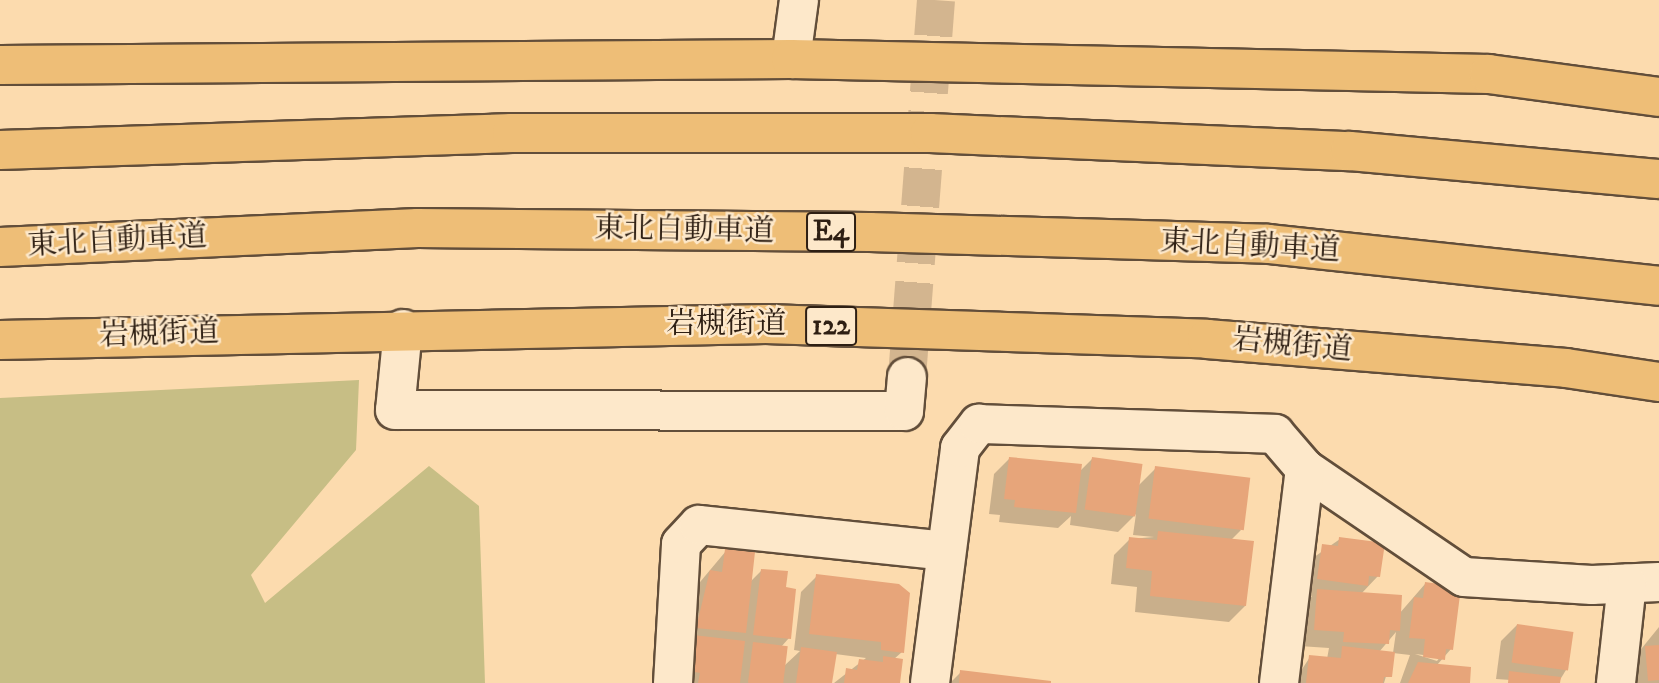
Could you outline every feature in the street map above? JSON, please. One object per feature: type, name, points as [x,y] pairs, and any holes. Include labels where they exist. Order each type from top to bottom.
[{"type":"highway","points":[[0,65],[790,59],[1489,74],[1659,97]]},
{"type":"highway","points":[[0,150],[512,133],[930,133],[1350,151],[1659,179]]},
{"type":"highway","name":"東北自動車道","points":[[0,247],[418,228],[870,233],[1268,244],[1659,286]]},
{"type":"highway","name":"岩槻街道","points":[[0,340],[403,329],[766,324],[1207,339],[1566,368],[1659,382]]},
{"type":"street","points":[[790,59],[799,0]]},
{"type":"street","points":[[403,329],[395,410],[904,411],[907,377]]},
{"type":"street","points":[[930,683],[961,448],[979,424],[1275,434],[1305,469],[1464,577],[1643,583],[1616,683]]},
{"type":"street","points":[[1279,683],[1305,469]]},
{"type":"street","points":[[673,683],[681,544],[699,525],[946,551]]},
{"type":"shaded area","points":[[359,380],[356,450],[251,575],[265,603],[429,466],[479,506],[485,683],[0,683],[0,398]]},
{"type":"building","points":[[1009,457],[1082,464],[1076,513],[1014,507],[1015,500],[1004,499]]},
{"type":"building","points":[[1092,457],[1143,464],[1135,517],[1085,509]]},
{"type":"building","points":[[1155,466],[1250,478],[1244,530],[1149,519]]},
{"type":"building","points":[[1158,531],[1254,541],[1246,606],[1150,596],[1152,571],[1126,568],[1129,537],[1157,540]]},
{"type":"building","points":[[1339,537],[1385,543],[1380,577],[1369,576],[1368,586],[1317,579],[1322,544],[1338,546]]},
{"type":"building","points":[[725,549],[755,552],[746,633],[696,628],[710,570],[722,572]]},
{"type":"building","points":[[761,569],[788,571],[786,587],[796,589],[791,639],[753,635]]},
{"type":"building","points":[[816,574],[899,584],[910,593],[904,653],[881,650],[881,642],[809,634]]},
{"type":"building","points":[[1425,582],[1461,587],[1453,650],[1446,649],[1445,660],[1423,657],[1425,639],[1409,638],[1414,597],[1423,598]]},
{"type":"building","points":[[1317,589],[1402,595],[1400,631],[1390,630],[1389,644],[1343,642],[1344,632],[1314,630]]},
{"type":"building","points":[[1517,624],[1573,632],[1568,671],[1512,663]]},
{"type":"building","points":[[693,635],[745,641],[740,683],[698,683],[700,673],[690,671]]},
{"type":"building","points":[[753,642],[788,646],[783,683],[748,683]]},
{"type":"building","points":[[1659,645],[1659,680],[1648,681],[1645,646]]},
{"type":"building","points":[[1342,646],[1395,652],[1392,677],[1384,677],[1383,683],[1306,683],[1309,655],[1341,658]]},
{"type":"building","points":[[801,647],[837,652],[832,683],[796,683]]},
{"type":"building","points":[[883,656],[903,659],[900,683],[844,683],[846,668],[857,670],[859,659],[883,662]]},
{"type":"building","points":[[1418,662],[1471,667],[1470,683],[1408,683]]},
{"type":"building","points":[[960,670],[1051,681],[1051,683],[959,683]]},
{"type":"building","points":[[1509,671],[1561,677],[1560,683],[1508,683]]},
{"type":"tunnel","points":[[907,377],[936,0]]}]
